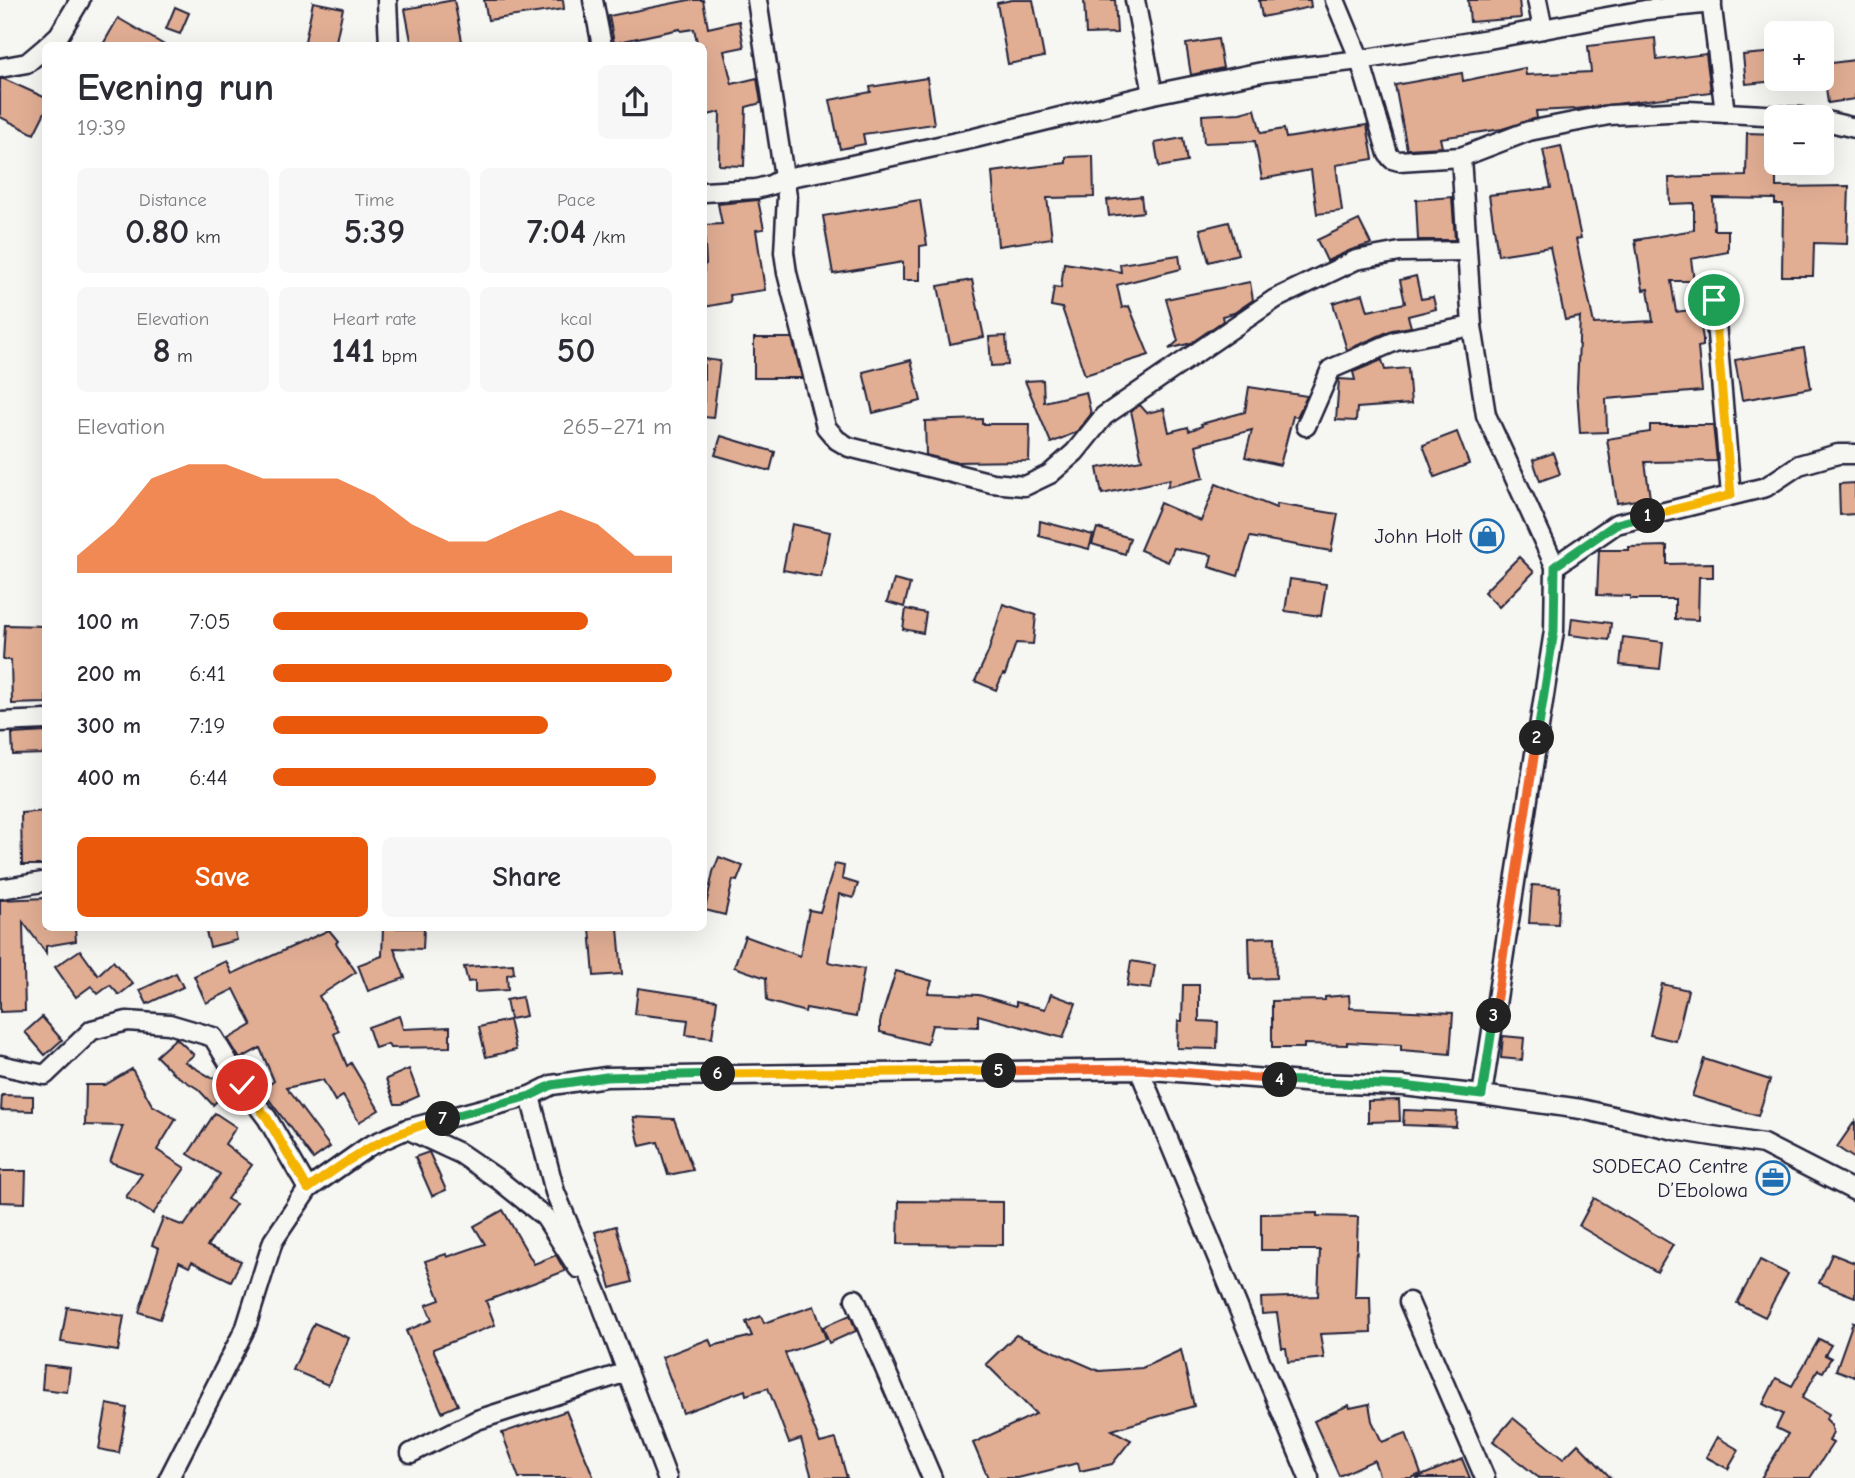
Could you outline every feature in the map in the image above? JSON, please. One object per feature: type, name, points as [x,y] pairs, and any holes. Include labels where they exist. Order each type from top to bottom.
[{"type":"street","points":[[50,42],[58,35],[80,0]]},
{"type":"street","points":[[387,0],[389,42]]},
{"type":"street","points":[[593,0],[600,42]]},
{"type":"street","points":[[757,0],[787,196],[784,253],[787,273],[826,427],[837,440],[849,447],[992,483],[1025,486],[1050,474],[1075,452],[1104,416],[1275,299],[1356,260],[1400,251],[1465,251]]},
{"type":"street","points":[[1135,0],[1153,94]]},
{"type":"street","points":[[1335,0],[1360,60],[1388,154],[1399,161],[1461,157],[1529,131],[1609,115],[1688,111],[1764,115]]},
{"type":"street","points":[[1536,0],[1543,29]]},
{"type":"street","points":[[707,192],[756,189],[784,178],[961,141],[1153,94],[1267,71],[1360,60],[1646,10],[1712,2],[1725,113]]},
{"type":"street","points":[[0,68],[27,63],[42,50]]},
{"type":"street","points":[[1834,123],[1855,128]]},
{"type":"street","points":[[1461,157],[1465,251],[1472,326],[1486,415],[1555,566],[1554,631],[1482,1095]]},
{"type":"street","points":[[1714,300],[1731,495]]},
{"type":"street","points":[[1306,426],[1331,369],[1396,341],[1472,326]]},
{"type":"street","points":[[1555,566],[1616,524],[1766,487],[1799,465],[1838,454],[1855,454]]},
{"type":"street","points":[[0,722],[42,720]]},
{"type":"street","points":[[0,889],[42,882]]},
{"type":"street","points":[[0,1065],[45,1075],[92,1030],[127,1021],[169,1024],[213,1037],[242,1085],[267,1118],[308,1189]]},
{"type":"street","points":[[1139,1069],[1308,1478]]},
{"type":"street","points":[[169,1478],[246,1327],[273,1241],[308,1189],[369,1146],[407,1129],[530,1096],[552,1085],[606,1077],[1139,1069],[1316,1083],[1403,1086],[1581,1110],[1675,1130],[1763,1144],[1855,1191]]},
{"type":"street","points":[[530,1096],[555,1192],[600,1300],[667,1478]]},
{"type":"street","points":[[407,1129],[461,1154],[545,1217],[600,1300]]},
{"type":"street","points":[[855,1299],[932,1478]]},
{"type":"street","points":[[1409,1302],[1485,1478]]},
{"type":"street","points":[[411,1453],[477,1420],[627,1372]]},
{"type":"building","points":[[454,0],[462,41],[411,42],[405,9]]},
{"type":"building","points":[[484,0],[563,0],[564,9],[488,20]]},
{"type":"building","points":[[689,0],[703,0],[708,28],[739,21],[744,47],[724,51],[732,84],[757,78],[761,103],[746,107],[744,166],[719,165],[720,112],[707,115],[707,42],[697,42],[694,29],[680,29],[614,42],[609,16]]},
{"type":"building","points":[[1033,0],[1044,57],[1008,64],[997,3]]},
{"type":"building","points":[[1084,0],[1115,0],[1117,33],[1086,34]]},
{"type":"building","points":[[1259,0],[1310,0],[1311,7],[1262,17]]},
{"type":"building","points":[[1468,0],[1519,0],[1521,18],[1470,22]]},
{"type":"building","points":[[313,2],[343,8],[336,42],[305,42]]},
{"type":"building","points":[[175,7],[189,13],[180,34],[166,29]]},
{"type":"building","points":[[118,18],[159,42],[104,42]]},
{"type":"building","points":[[1655,38],[1657,60],[1706,54],[1711,92],[1576,109],[1536,111],[1537,118],[1502,129],[1440,138],[1442,147],[1407,149],[1395,85],[1462,73],[1463,81],[1525,68],[1526,75],[1591,72],[1588,46]]},
{"type":"building","points":[[1218,39],[1223,68],[1191,75],[1186,44]]},
{"type":"building","points":[[1764,53],[1764,82],[1746,84],[1743,55]]},
{"type":"building","points":[[1855,60],[1855,99],[1828,103],[1826,91],[1834,91],[1834,63]]},
{"type":"building","points":[[927,78],[934,124],[863,134],[865,144],[840,149],[830,100],[871,92],[870,87]]},
{"type":"building","points":[[0,79],[42,96],[42,118],[34,134],[0,117]]},
{"type":"building","points":[[1255,109],[1261,133],[1284,129],[1286,138],[1367,125],[1373,159],[1336,165],[1342,211],[1317,214],[1311,170],[1262,179],[1255,141],[1204,143],[1202,115],[1240,113]]},
{"type":"building","points":[[1747,133],[1764,134],[1764,175],[1776,175],[1776,187],[1849,186],[1847,244],[1814,243],[1813,276],[1782,276],[1783,204],[1775,204],[1775,199],[1713,198],[1714,230],[1728,230],[1728,252],[1691,259],[1694,281],[1671,281],[1676,312],[1698,309],[1703,339],[1703,346],[1698,347],[1702,391],[1606,399],[1607,432],[1580,433],[1577,388],[1580,317],[1565,320],[1550,247],[1498,255],[1489,195],[1551,188],[1543,150],[1561,146],[1581,238],[1576,239],[1594,324],[1653,321],[1648,289],[1643,290],[1635,240],[1694,230],[1694,203],[1670,204],[1669,178],[1746,176]]},
{"type":"building","points":[[1183,138],[1187,162],[1159,167],[1155,143]]},
{"type":"building","points":[[1093,156],[1094,197],[1047,198],[1052,238],[998,246],[992,172],[1066,163],[1066,157]]},
{"type":"building","points":[[1141,196],[1143,212],[1109,216],[1107,200]]},
{"type":"building","points":[[1452,197],[1455,240],[1418,240],[1416,200]]},
{"type":"building","points":[[758,200],[764,229],[756,230],[765,290],[730,295],[731,302],[707,306],[707,225],[722,224],[718,204]]},
{"type":"building","points":[[920,200],[927,245],[920,246],[920,280],[903,280],[903,262],[833,274],[823,216]]},
{"type":"building","points":[[1359,220],[1371,244],[1327,261],[1317,240]]},
{"type":"building","points":[[1229,222],[1238,254],[1209,262],[1200,229]]},
{"type":"building","points":[[1179,255],[1181,269],[1117,285],[1122,308],[1129,306],[1149,355],[1085,375],[1062,308],[1051,306],[1054,287],[1061,288],[1064,263],[1121,272],[1120,264]]},
{"type":"building","points":[[1416,276],[1421,299],[1433,297],[1436,309],[1408,316],[1411,327],[1392,330],[1347,350],[1333,303],[1363,294],[1368,311],[1405,303],[1400,280]]},
{"type":"building","points":[[972,280],[984,337],[950,344],[938,286]]},
{"type":"building","points":[[1250,282],[1253,300],[1234,313],[1222,316],[1223,321],[1191,343],[1169,349],[1178,341],[1166,299]]},
{"type":"building","points":[[1006,336],[1008,365],[991,366],[989,337]]},
{"type":"building","points":[[754,338],[792,338],[802,378],[754,378]]},
{"type":"building","points":[[1804,348],[1811,388],[1742,400],[1735,360]]},
{"type":"building","points":[[707,359],[720,361],[713,418],[707,417]]},
{"type":"building","points":[[911,360],[921,401],[873,413],[863,372]]},
{"type":"building","points":[[1382,360],[1385,370],[1408,368],[1411,404],[1357,408],[1356,421],[1336,420],[1339,379],[1355,380],[1353,372]]},
{"type":"building","points":[[1043,380],[1044,402],[1086,392],[1091,414],[1077,432],[1051,443],[1025,381]]},
{"type":"building","points":[[1249,387],[1307,396],[1297,417],[1293,416],[1280,465],[1245,457],[1252,430],[1196,445],[1204,478],[1167,487],[1170,479],[1102,494],[1097,468],[1142,460],[1131,411],[1140,405],[1147,413],[1164,409],[1169,432],[1188,427],[1189,431],[1202,426],[1201,424],[1245,412]]},
{"type":"building","points":[[982,419],[982,424],[1030,424],[1029,461],[954,462],[926,455],[925,421]]},
{"type":"building","points":[[1650,425],[1713,425],[1717,461],[1645,462],[1650,498],[1617,503],[1607,439],[1650,432]]},
{"type":"building","points":[[1457,432],[1469,464],[1435,477],[1423,445]]},
{"type":"building","points":[[721,436],[775,452],[770,471],[715,455]]},
{"type":"building","points":[[1553,453],[1560,474],[1540,481],[1533,460]]},
{"type":"building","points":[[1855,483],[1855,514],[1840,515],[1839,484]]},
{"type":"building","points":[[1216,484],[1276,508],[1277,504],[1338,514],[1331,551],[1250,537],[1238,576],[1209,567],[1212,555],[1174,548],[1168,562],[1140,550],[1160,503],[1201,521]]},
{"type":"building","points":[[1040,521],[1093,535],[1089,549],[1039,536]]},
{"type":"building","points":[[792,524],[830,532],[821,577],[783,570]]},
{"type":"building","points":[[1097,528],[1130,538],[1125,554],[1092,544]]},
{"type":"building","points":[[1667,546],[1667,564],[1713,563],[1713,577],[1699,577],[1698,620],[1675,619],[1675,599],[1630,599],[1630,596],[1597,595],[1599,550]]},
{"type":"building","points":[[1519,557],[1534,572],[1499,607],[1484,592]]},
{"type":"building","points":[[1290,579],[1326,584],[1321,616],[1285,611]]},
{"type":"building","points":[[894,580],[910,584],[904,607],[887,602]]},
{"type":"building","points":[[1003,604],[1036,615],[1033,644],[1016,643],[1005,675],[1003,674],[996,690],[975,681],[988,653]]},
{"type":"building","points":[[906,609],[926,613],[923,633],[903,629]]},
{"type":"building","points":[[1572,618],[1611,623],[1609,640],[1570,635]]},
{"type":"building","points":[[5,625],[42,626],[42,703],[12,704],[11,660],[3,660]]},
{"type":"building","points":[[1623,637],[1663,642],[1660,669],[1620,665]]},
{"type":"building","points":[[42,732],[42,754],[13,755],[12,734]]},
{"type":"building","points":[[42,811],[42,865],[22,865],[21,813]]},
{"type":"building","points":[[719,857],[743,866],[737,881],[733,880],[725,915],[707,910],[713,872]]},
{"type":"building","points":[[835,864],[844,866],[842,879],[858,884],[853,898],[839,894],[828,962],[864,969],[856,1017],[806,1008],[805,1012],[767,1001],[766,978],[734,967],[745,936],[800,956],[809,910],[820,912]]},
{"type":"building","points":[[1532,885],[1560,887],[1558,924],[1529,923]]},
{"type":"building","points":[[42,898],[42,931],[75,931],[76,941],[46,946],[46,953],[23,922],[25,1011],[0,1012],[0,900]]},
{"type":"building","points":[[206,931],[235,931],[237,940],[210,947]]},
{"type":"building","points":[[327,931],[338,941],[336,943],[356,972],[319,996],[339,1031],[334,1034],[347,1066],[351,1063],[379,1110],[359,1122],[343,1096],[335,1101],[323,1080],[286,1088],[330,1147],[313,1159],[262,1090],[274,1081],[260,1048],[240,1059],[228,1039],[252,1025],[234,989],[206,1003],[194,976],[226,961],[232,974]]},
{"type":"building","points":[[383,931],[424,931],[423,949],[394,948],[405,978],[368,991],[358,965],[382,956]]},
{"type":"building","points":[[590,931],[618,931],[622,974],[594,976]]},
{"type":"building","points":[[1275,937],[1276,978],[1250,979],[1249,938]]},
{"type":"building","points":[[80,950],[98,975],[113,961],[133,984],[119,995],[110,985],[98,994],[91,986],[76,997],[55,967]]},
{"type":"building","points":[[1131,961],[1155,965],[1151,989],[1127,986]]},
{"type":"building","points":[[513,964],[514,973],[507,975],[508,990],[475,992],[475,981],[468,982],[464,967]]},
{"type":"building","points":[[896,971],[932,981],[928,993],[979,995],[1016,1006],[1016,1002],[1045,1009],[1051,994],[1076,1003],[1063,1038],[978,1015],[978,1027],[932,1025],[927,1044],[880,1032],[880,1022]]},
{"type":"building","points":[[176,973],[183,987],[147,1004],[140,990]]},
{"type":"building","points":[[1662,984],[1688,990],[1676,1041],[1650,1035]]},
{"type":"building","points":[[1183,985],[1199,985],[1199,1021],[1218,1022],[1217,1049],[1177,1048],[1178,1021],[1182,1021]]},
{"type":"building","points":[[638,988],[717,1000],[712,1038],[686,1035],[688,1020],[635,1014]]},
{"type":"building","points":[[1349,995],[1350,1008],[1453,1013],[1450,1054],[1401,1050],[1401,1045],[1347,1042],[1347,1045],[1304,1044],[1304,1048],[1272,1048],[1272,1001],[1325,1000],[1325,997]]},
{"type":"building","points":[[522,997],[526,1016],[510,1019],[506,1000]]},
{"type":"building","points":[[399,1016],[403,1029],[450,1027],[450,1047],[390,1048],[388,1044],[375,1048],[368,1027]]},
{"type":"building","points":[[42,1017],[62,1040],[45,1055],[25,1032]]},
{"type":"building","points":[[509,1020],[516,1050],[486,1057],[479,1027]]},
{"type":"building","points":[[1503,1036],[1524,1038],[1522,1060],[1501,1058]]},
{"type":"building","points":[[176,1038],[194,1055],[185,1062],[214,1077],[227,1091],[213,1105],[198,1089],[174,1074],[156,1056]]},
{"type":"building","points":[[1704,1059],[1770,1080],[1758,1116],[1692,1096]]},
{"type":"building","points":[[132,1069],[152,1105],[176,1119],[157,1150],[185,1168],[153,1214],[126,1197],[142,1174],[110,1162],[123,1126],[85,1125],[86,1085],[105,1085]]},
{"type":"building","points":[[409,1069],[419,1096],[395,1104],[386,1079]]},
{"type":"building","points":[[2,1095],[33,1096],[33,1111],[1,1110]]},
{"type":"building","points":[[1399,1100],[1400,1121],[1368,1122],[1368,1101]]},
{"type":"building","points":[[1404,1110],[1457,1112],[1456,1127],[1403,1125]]},
{"type":"building","points":[[215,1113],[236,1127],[225,1144],[252,1165],[227,1199],[236,1204],[207,1246],[241,1261],[231,1281],[192,1262],[189,1267],[179,1262],[160,1319],[139,1312],[159,1248],[152,1245],[163,1218],[184,1226],[220,1174],[188,1154]]},
{"type":"building","points":[[633,1117],[674,1119],[693,1170],[668,1175],[658,1142],[640,1146]]},
{"type":"building","points":[[1855,1121],[1855,1159],[1837,1147]]},
{"type":"building","points":[[429,1152],[446,1190],[432,1196],[415,1157]]},
{"type":"building","points":[[0,1171],[26,1171],[25,1203],[0,1202]]},
{"type":"building","points":[[1594,1198],[1673,1245],[1657,1272],[1579,1226]]},
{"type":"building","points":[[899,1201],[1003,1202],[1003,1245],[898,1244]]},
{"type":"building","points":[[503,1210],[534,1264],[556,1255],[565,1271],[486,1301],[495,1325],[433,1349],[458,1405],[442,1412],[406,1331],[432,1320],[426,1305],[440,1300],[425,1261],[446,1254],[447,1257],[485,1244],[474,1226]]},
{"type":"building","points":[[1317,1213],[1317,1216],[1358,1217],[1355,1297],[1370,1297],[1371,1332],[1320,1334],[1324,1358],[1288,1362],[1286,1348],[1282,1348],[1277,1313],[1262,1314],[1261,1298],[1318,1296],[1320,1250],[1261,1250],[1261,1214]]},
{"type":"building","points":[[616,1226],[632,1282],[611,1288],[595,1232]]},
{"type":"building","points":[[1832,1254],[1855,1263],[1855,1297],[1819,1283]]},
{"type":"building","points":[[1760,1260],[1788,1274],[1765,1317],[1737,1303]]},
{"type":"building","points":[[814,1306],[826,1339],[785,1353],[820,1443],[836,1439],[847,1478],[812,1478],[801,1439],[789,1443],[768,1388],[746,1395],[745,1390],[683,1413],[662,1357],[709,1339],[712,1346],[752,1336],[746,1322],[761,1316],[764,1323]]},
{"type":"building","points":[[67,1307],[124,1316],[118,1351],[61,1342]]},
{"type":"building","points":[[850,1315],[856,1331],[829,1343],[823,1327]]},
{"type":"building","points":[[1855,1322],[1855,1377],[1836,1370]]},
{"type":"building","points":[[314,1323],[349,1338],[328,1385],[293,1370]]},
{"type":"building","points":[[1016,1335],[1099,1371],[1142,1368],[1181,1350],[1194,1406],[1112,1430],[1131,1440],[1112,1464],[1080,1471],[1078,1463],[1018,1478],[988,1478],[973,1443],[1036,1414],[986,1364]]},
{"type":"building","points":[[1819,1339],[1831,1345],[1825,1355],[1831,1358],[1823,1372],[1818,1370],[1802,1398],[1829,1414],[1826,1419],[1833,1432],[1829,1441],[1833,1443],[1810,1478],[1761,1478],[1788,1434],[1776,1428],[1783,1414],[1763,1404],[1776,1378],[1792,1386]]},
{"type":"building","points":[[44,1365],[70,1368],[67,1392],[42,1389]]},
{"type":"building","points":[[107,1404],[127,1408],[119,1453],[99,1449]]},
{"type":"building","points":[[1369,1404],[1372,1421],[1382,1442],[1406,1433],[1421,1474],[1411,1478],[1380,1478],[1374,1460],[1339,1476],[1314,1421],[1349,1405],[1350,1408]]},
{"type":"building","points":[[566,1411],[594,1478],[519,1478],[502,1433]]},
{"type":"building","points":[[1513,1418],[1563,1459],[1578,1444],[1611,1478],[1539,1478],[1493,1441]]},
{"type":"building","points":[[1717,1437],[1739,1450],[1728,1469],[1706,1457]]},
{"type":"building","points":[[1462,1459],[1470,1478],[1416,1478]]},
{"type":"place","name":"John Holt","points":[[1487,536]]},
{"type":"place","name":"SODECAO Centre D’Ebolowa","points":[[1773,1178]]},
{"type":"route","points":[[242,1085],[267,1118],[308,1189],[369,1146],[407,1129],[530,1096],[552,1085],[606,1077],[1139,1069],[1316,1083],[1403,1086],[1482,1095],[1554,631],[1555,566],[1616,524],[1731,495],[1714,300]]}]
